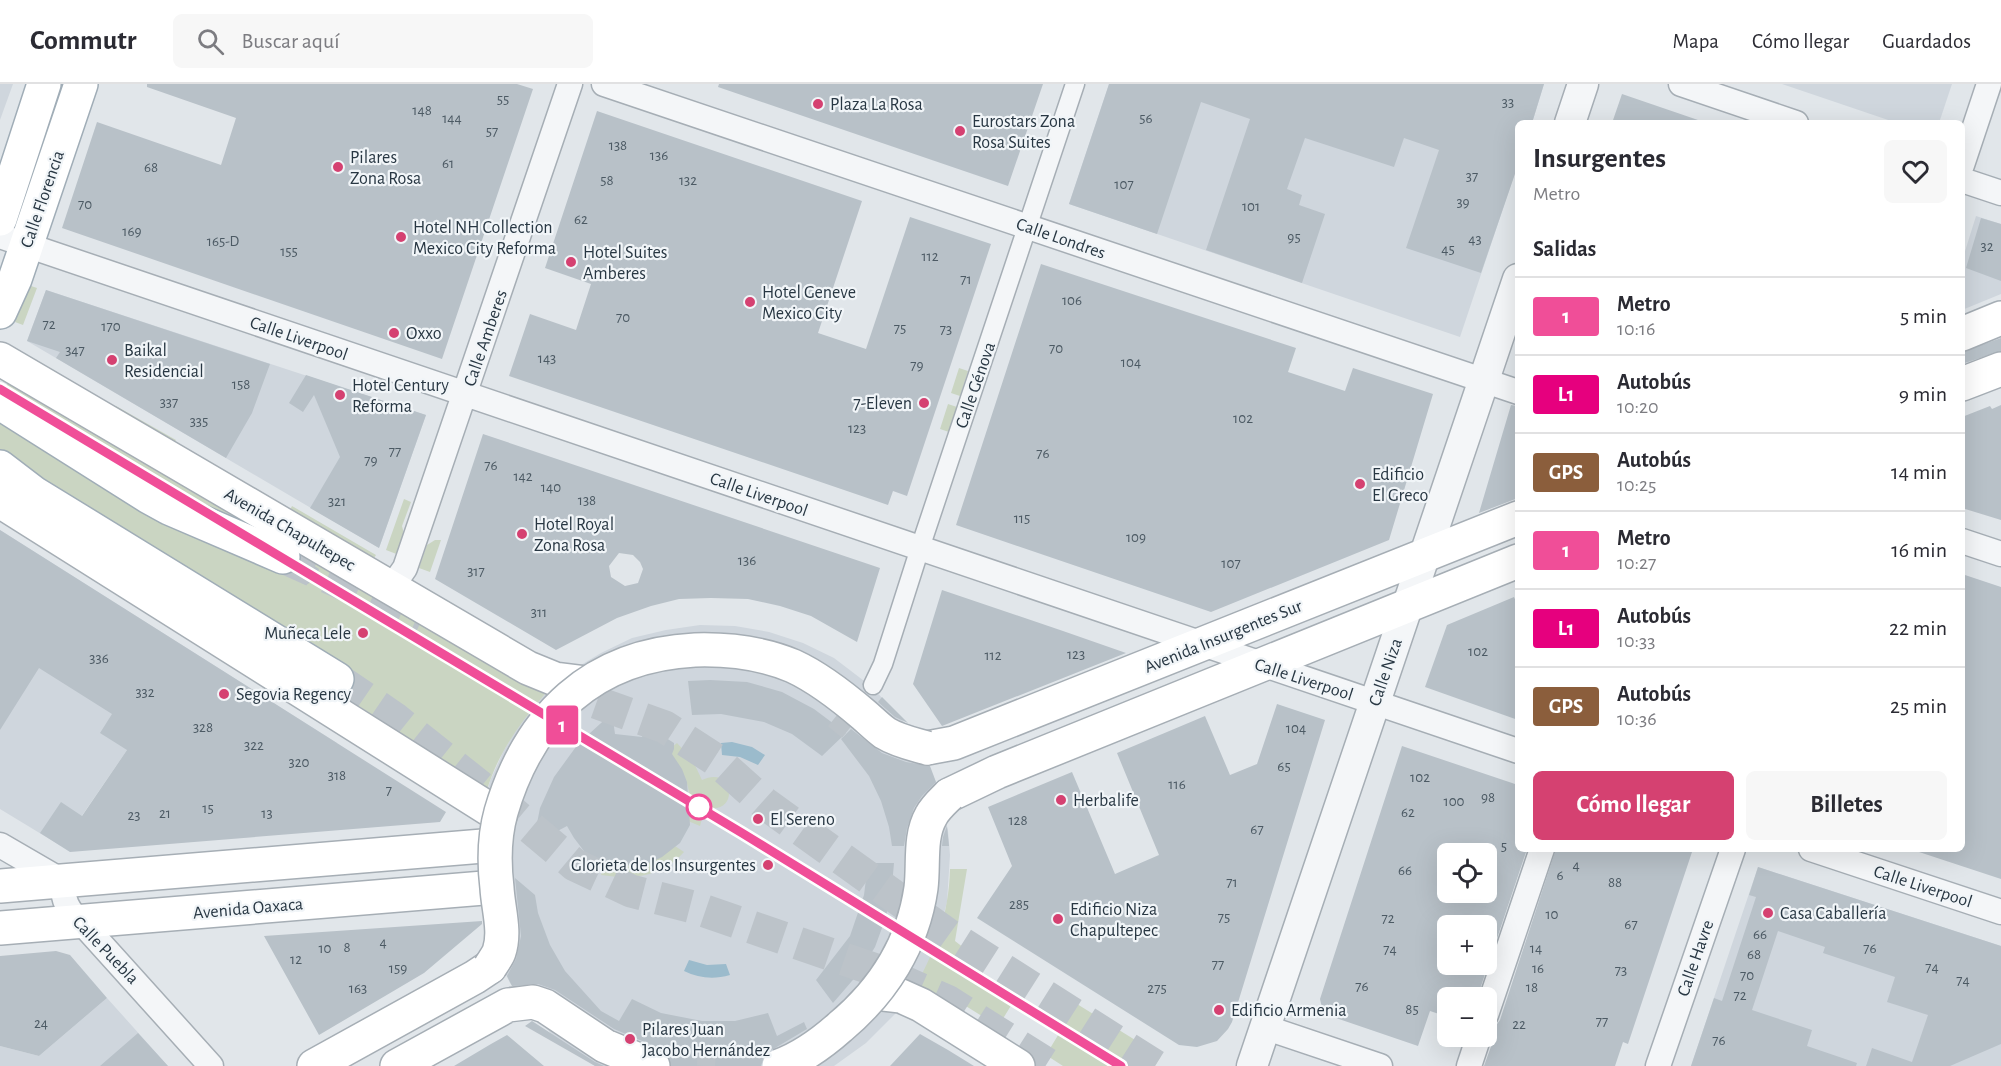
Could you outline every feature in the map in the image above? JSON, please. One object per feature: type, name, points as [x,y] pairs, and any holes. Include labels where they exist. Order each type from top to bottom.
[{"type":"main road","name":"Calle Florencia","points":[[0,219],[45,84]]},
{"type":"main road","name":"Calle Florencia","points":[[0,312],[15,279],[13,241],[81,84]]},
{"type":"main road","points":[[1965,333],[2001,318]]},
{"type":"main road","name":"Avenida Chapultepec","points":[[0,359],[528,668],[571,681]]},
{"type":"main road","points":[[1965,383],[2001,369]]},
{"type":"main road","name":"Avenida Chapultepec","points":[[0,403],[149,497],[283,557]]},
{"type":"main road","points":[[0,468],[34,493],[337,680]]},
{"type":"main road","points":[[0,501],[487,828]]},
{"type":"main road","name":"Avenida Insurgentes Sur","points":[[571,681],[610,670],[642,657],[670,652],[717,649],[754,653],[794,667],[830,688],[885,732],[905,742],[927,748],[954,743],[1515,519]]},
{"type":"main road","points":[[779,1066],[825,1040],[855,1014],[894,968],[907,940],[921,888],[924,837],[931,814],[949,795],[988,776],[1515,562]]},
{"type":"main road","points":[[314,1066],[490,967],[499,952],[502,936],[486,888],[487,828],[533,739],[556,710],[571,681]]},
{"type":"main road","points":[[0,886],[62,881],[487,828]]},
{"type":"main road","name":"Avenida Oaxaca","points":[[0,928],[486,888]]},
{"type":"main road","points":[[875,993],[901,996],[921,1005],[1018,1066]]},
{"type":"main road","points":[[397,1066],[508,1005],[532,1002],[545,1006],[605,1046],[652,1066]]},
{"type":"street","name":"Calle Amberes","points":[[391,588],[405,568],[570,84]]},
{"type":"street","name":"Calle Londres","points":[[604,84],[1515,391]]},
{"type":"street","name":"Calle Génova","points":[[873,685],[883,664],[1075,84]]},
{"type":"street","points":[[1571,120],[1583,84]]},
{"type":"street","points":[[1681,84],[1787,120]]},
{"type":"street","points":[[1965,156],[1989,84]]},
{"type":"street","points":[[1965,181],[2001,193]]},
{"type":"street","name":"Calle Liverpool","points":[[13,241],[1515,750]]},
{"type":"street","name":"Calle Niza","points":[[1251,1066],[1515,288]]},
{"type":"street","points":[[1965,542],[2001,554]]},
{"type":"street","points":[[0,845],[62,881]]},
{"type":"street","points":[[1495,987],[1541,852]]},
{"type":"street","name":"Calle Havre","points":[[1658,1066],[1732,852]]},
{"type":"street","name":"Calle Liverpool","points":[[1820,852],[2001,912]]},
{"type":"street","name":"Calle Puebla","points":[[62,881],[63,900],[71,915],[82,923],[152,998],[211,1066]]},
{"type":"street","points":[[1264,1027],[1380,1066]]},
{"type":"street","points":[[1469,1066],[1475,1047]]},
{"type":"shaded area","points":[[0,84],[13,84],[0,120]]},
{"type":"shaded area","points":[[1109,84],[1544,84],[1533,120],[1515,120],[1515,173],[1460,337],[1069,204]]},
{"type":"shaded area","points":[[1782,84],[1952,84],[1940,120],[1888,120]]},
{"type":"shaded area","points":[[1976,216],[2001,224],[2001,294],[1965,309],[1965,251]]},
{"type":"shaded area","points":[[46,290],[426,415],[379,548],[27,341]]},
{"type":"shaded area","points":[[0,530],[337,743],[310,791],[127,750],[61,846],[0,809]]},
{"type":"shaded area","points":[[700,625],[735,626],[769,632],[803,643],[834,658],[872,687],[904,722],[928,763],[937,785],[948,831],[950,855],[947,902],[935,948],[925,970],[899,1010],[866,1043],[834,1066],[595,1066],[554,1037],[531,1011],[510,983],[495,952],[484,919],[478,884],[477,849],[481,815],[490,781],[504,750],[522,720],[545,694],[571,671],[601,653],[632,638]]},
{"type":"shaded area","points":[[1758,867],[2001,946],[2001,1066],[1691,1066]]},
{"type":"shaded area","points":[[107,998],[168,1066],[0,1066],[0,1046],[39,1056]]},
{"type":"green space","points":[[28,285],[37,288],[23,325],[15,322]]},
{"type":"green space","points":[[959,368],[968,371],[960,396],[951,393]]},
{"type":"green space","points":[[8,383],[545,694],[511,739],[497,763],[487,790],[333,689],[0,453],[0,418],[165,490],[3,391]]},
{"type":"green space","points":[[948,404],[957,407],[949,432],[940,429]]},
{"type":"green space","points":[[116,406],[176,440],[174,443],[113,410]]},
{"type":"green space","points":[[404,499],[411,502],[402,526],[405,538],[399,555],[386,550]]},
{"type":"green space","points":[[292,506],[376,555],[372,561],[289,512]]},
{"type":"green space","points":[[435,540],[441,540],[430,572],[419,568],[427,545]]},
{"type":"green space","points":[[677,743],[692,759],[702,780],[713,777],[721,779],[727,784],[729,791],[724,805],[716,808],[705,807],[700,826],[688,821],[690,800],[687,783],[667,751]]},
{"type":"green space","points":[[675,846],[684,852],[657,872],[636,877],[601,875],[605,863],[635,866]]},
{"type":"green space","points":[[950,869],[967,869],[955,941],[964,948],[961,964],[1015,999],[993,1035],[988,1032],[993,1023],[953,998],[948,1006],[911,994],[927,964],[939,934],[947,902]]},
{"type":"green space","points":[[1077,1004],[1161,1056],[1155,1066],[1063,1066],[1046,1055]]},
{"type":"water","points":[[732,742],[752,747],[765,755],[758,765],[740,757],[722,755],[721,743]]},
{"type":"water","points":[[689,960],[707,965],[726,964],[730,975],[712,978],[684,971]]},
{"type":"building","points":[[147,84],[517,84],[533,89],[442,359],[62,228],[97,122],[221,165],[236,118],[147,87]]},
{"type":"building","points":[[719,84],[1043,84],[1008,186],[718,87]]},
{"type":"building","points":[[1109,84],[1544,84],[1533,120],[1515,120],[1515,174],[1481,273],[1406,248],[1439,150],[1404,138],[1394,167],[1305,138],[1287,189],[1302,195],[1299,205],[1325,214],[1302,283],[1206,250],[1250,119],[1201,102],[1157,234],[1069,204]]},
{"type":"building","points":[[1622,94],[1698,120],[1613,120]]},
{"type":"building","points":[[597,111],[862,201],[818,333],[866,349],[910,217],[991,244],[907,496],[893,491],[888,505],[509,376],[530,314],[576,330],[591,284],[545,268]]},
{"type":"building","points":[[1981,218],[2001,224],[2001,281],[1966,268]]},
{"type":"building","points":[[1041,264],[1296,348],[1288,372],[1345,391],[1353,368],[1433,394],[1389,540],[1211,612],[956,525]]},
{"type":"building","points":[[46,290],[270,364],[252,413],[226,458],[56,358],[60,352],[27,341]]},
{"type":"building","points":[[2001,338],[2001,351],[1965,363],[1965,351]]},
{"type":"building","points":[[306,375],[426,415],[379,548],[310,508],[340,457],[314,395],[303,412],[289,403]]},
{"type":"building","points":[[1511,405],[1515,406],[1515,499],[1479,513]]},
{"type":"building","points":[[2001,405],[2001,520],[1965,509],[1965,416],[1990,406],[1992,409]]},
{"type":"building","points":[[483,434],[880,568],[857,642],[811,616],[780,606],[748,599],[711,598],[679,599],[651,606],[617,618],[556,650],[435,579]],"holes":[[[619,553],[633,555],[643,569],[638,583],[625,586],[611,577],[609,566]]]},
{"type":"building","points":[[0,530],[446,812],[440,822],[70,852],[40,833],[61,802],[82,816],[127,750],[100,733],[112,714],[39,668],[0,730]]},
{"type":"building","points":[[301,557],[319,569],[316,579],[306,585],[287,575],[295,572],[300,565]]},
{"type":"building","points":[[1965,575],[2001,587],[2001,879],[1919,852],[1965,852]]},
{"type":"building","points":[[942,590],[1126,653],[942,726],[913,684]]},
{"type":"building","points":[[1514,597],[1515,719],[1425,687],[1447,625]]},
{"type":"building","points":[[688,681],[747,682],[782,692],[814,709],[846,733],[822,756],[792,734],[764,722],[721,714],[692,715]]},
{"type":"building","points":[[882,697],[908,723],[895,717],[878,702]]},
{"type":"building","points":[[1277,704],[1325,720],[1232,1022],[1217,1041],[1197,1047],[1179,1045],[977,918],[1012,866],[988,807],[1072,772],[1115,874],[1159,855],[1117,753],[1205,716],[1230,775],[1257,764]]},
{"type":"building","points":[[612,713],[615,734],[642,737],[647,726],[674,743],[672,754],[687,782],[690,825],[680,843],[662,857],[635,866],[604,863],[601,869],[581,857],[584,851],[567,826],[533,844],[540,808],[554,777],[578,744]]},
{"type":"building","points":[[851,729],[882,753],[906,762],[930,766],[936,782],[914,808],[904,846],[892,846],[881,801],[869,776],[841,739]]},
{"type":"building","points":[[1402,746],[1515,784],[1515,852],[1526,852],[1497,938],[1497,915],[1437,915],[1437,975],[1485,975],[1481,987],[1437,987],[1437,1013],[1430,1011],[1418,1046],[1333,1017],[1322,1008],[1320,999]]},
{"type":"building","points":[[947,826],[949,846],[942,846],[943,837]]},
{"type":"building","points":[[1555,852],[1692,852],[1628,1044],[1623,1042],[1615,1066],[1484,1066],[1491,1047],[1497,1047],[1497,1024]]},
{"type":"building","points":[[868,863],[894,863],[886,917],[875,947],[858,974],[833,1003],[816,980],[850,936],[864,895]]},
{"type":"building","points":[[1758,867],[2001,946],[2001,1044],[1950,1066],[1866,1066],[1872,1048],[1912,1062],[1928,1015],[1887,1002],[1895,977],[1823,953],[1825,947],[1778,931],[1752,1010],[1812,1030],[1807,1046],[1857,1063],[1856,1066],[1691,1066],[1714,998],[1722,1001],[1756,897],[1749,895]]},
{"type":"building","points":[[515,878],[535,895],[538,913],[550,945],[565,971],[601,1011],[619,1021],[632,999],[661,1013],[702,1021],[735,1021],[768,1013],[777,1036],[804,1022],[807,1029],[765,1054],[761,1066],[671,1066],[668,1055],[661,1049],[614,1029],[555,990],[538,984],[512,986],[507,976],[516,959],[521,936]]},
{"type":"building","points":[[482,921],[482,924],[424,973],[319,1035],[264,936]]},
{"type":"building","points":[[56,951],[70,955],[107,998],[39,1056],[0,1046],[0,956]]},
{"type":"building","points":[[532,1021],[604,1066],[595,1066],[525,1026]]},
{"type":"building","points":[[138,1033],[168,1066],[100,1066]]},
{"type":"building","points":[[920,1034],[948,1050],[974,1066],[890,1066]]},
{"type":"building","points":[[507,1035],[544,1066],[454,1066],[491,1044]]},
{"type":"tunnel","points":[[283,557],[422,619]]},
{"type":"tunnel","points":[[337,679],[394,718],[575,865],[631,891],[693,907],[879,971],[947,1001],[1050,1066]]},
{"type":"tunnel","points":[[552,682],[595,702],[665,727],[716,760],[764,803],[950,936],[1155,1066]]},
{"type":"tunnel","points":[[835,732],[873,685]]},
{"type":"tunnel","points":[[706,1066],[707,1046]]},
{"type":"metro line","name":"1","points":[[0,389],[742,833],[1121,1066]]},
{"type":"place","name":"Plaza La Rosa","points":[[818,104]]},
{"type":"place","name":"Eurostars Zona Rosa Suites","points":[[960,131]]},
{"type":"place","name":"Pilares Zona Rosa","points":[[338,167]]},
{"type":"place","name":"Hotel NH Collection Mexico City Reforma","points":[[401,237]]},
{"type":"place","name":"Hotel Suites Amberes","points":[[571,262]]},
{"type":"place","name":"Hotel Geneve Mexico City","points":[[750,302]]},
{"type":"place","name":"Oxxo","points":[[394,333]]},
{"type":"place","name":"Baikal Residencial","points":[[112,360]]},
{"type":"place","name":"Hotel Century Reforma","points":[[340,395]]},
{"type":"place","name":"7-Eleven","points":[[924,403]]},
{"type":"place","name":"Edificio El Greco","points":[[1360,484]]},
{"type":"place","name":"Hotel Royal Zona Rosa","points":[[522,534]]},
{"type":"place","name":"Muñeca Lele","points":[[363,633]]},
{"type":"place","name":"Segovia Regency","points":[[224,694]]},
{"type":"place","name":"Herbalife","points":[[1061,800]]},
{"type":"place","name":"El Sereno","points":[[758,819]]},
{"type":"place","name":"Glorieta de los Insurgentes","points":[[768,865]]},
{"type":"place","name":"Casa Caballería","points":[[1768,913]]},
{"type":"place","name":"Edificio Niza Chapultepec","points":[[1058,919]]},
{"type":"place","name":"Edificio Armenia","points":[[1219,1010]]},
{"type":"place","name":"Pilares Juan Jacobo Hernández","points":[[630,1039]]}]
